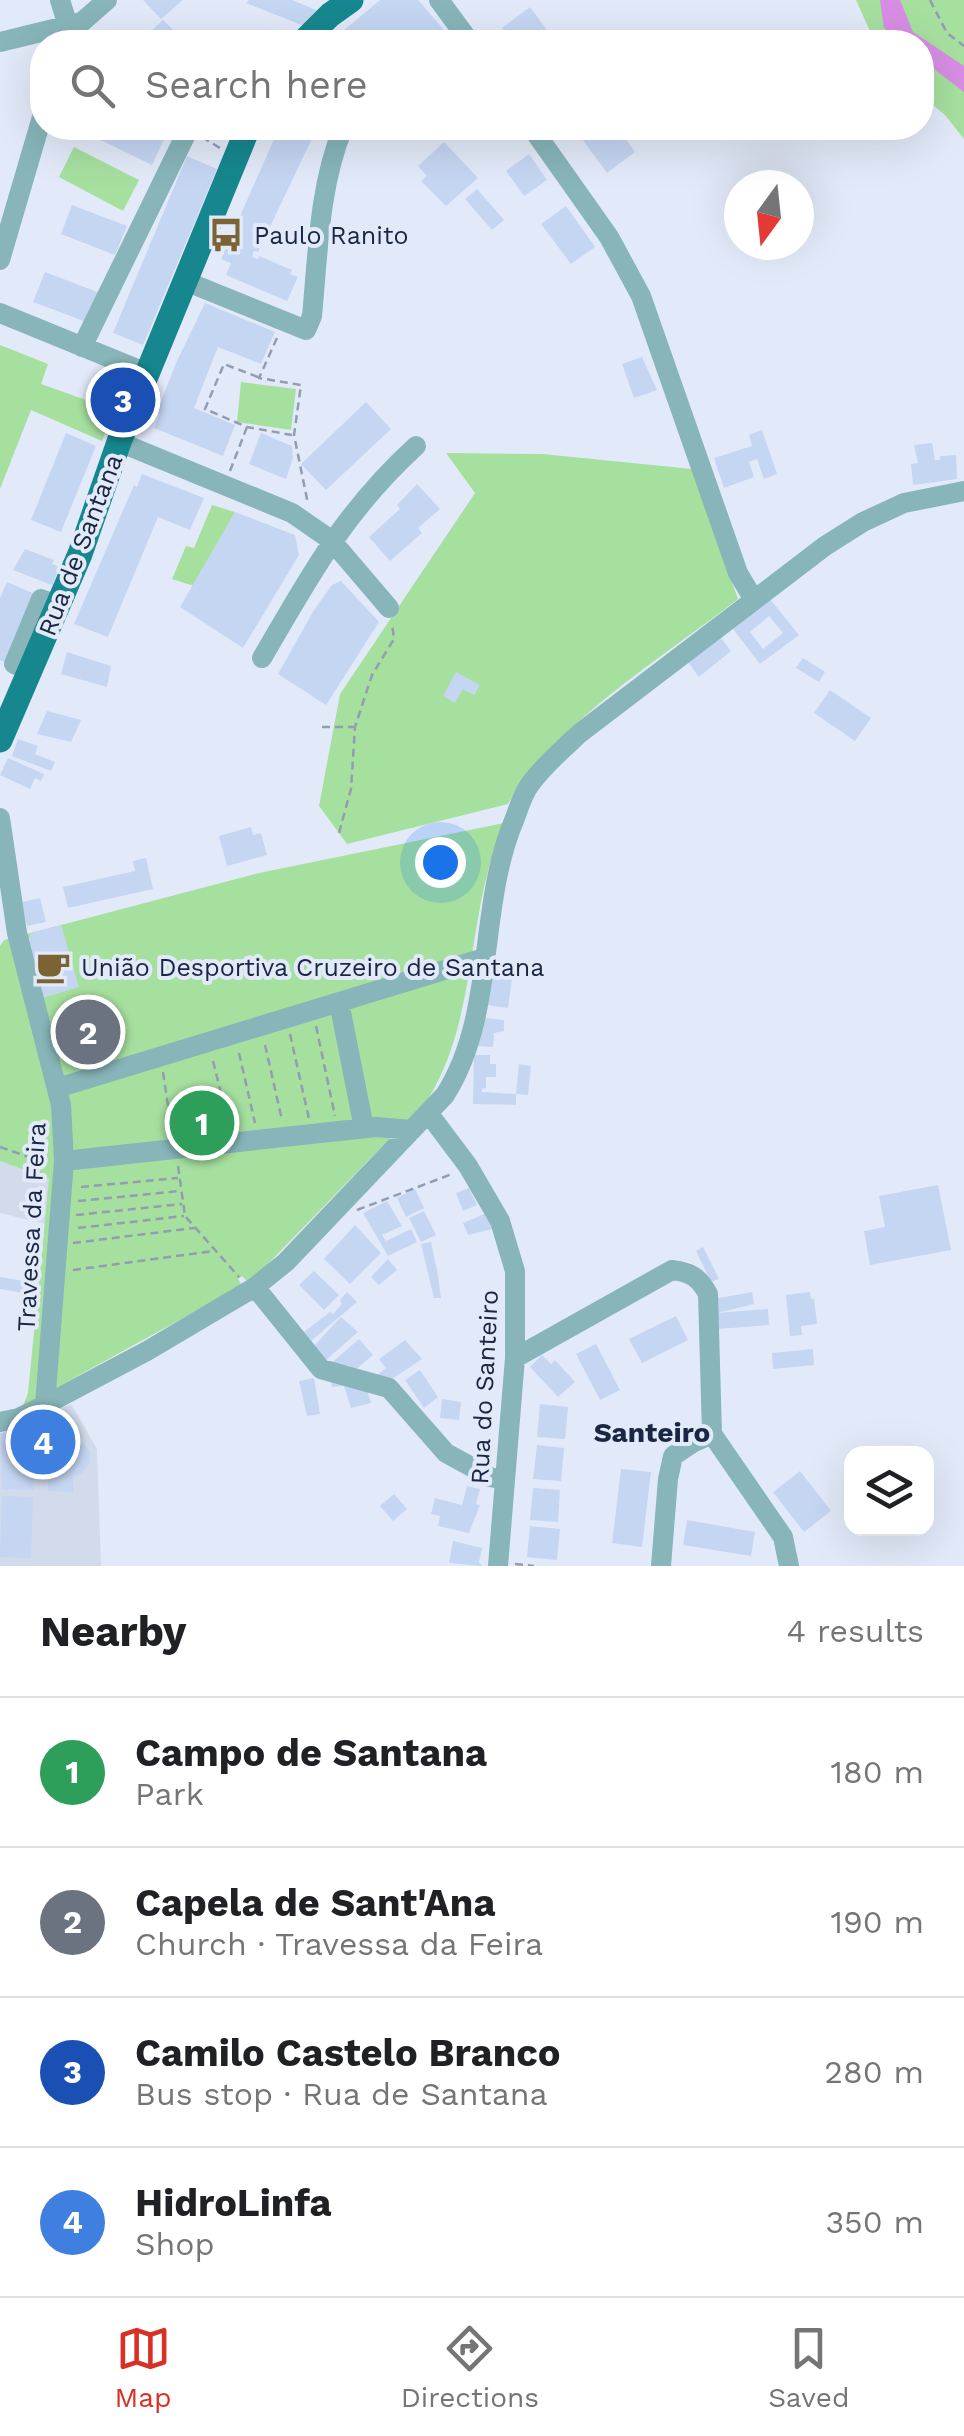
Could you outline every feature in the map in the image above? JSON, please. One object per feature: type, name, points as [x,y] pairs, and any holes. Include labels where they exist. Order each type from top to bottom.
[{"type":"main road","points":[[316,30],[351,0]]},
{"type":"main road","name":"Rua de Santana","points":[[0,740],[59,606],[118,442],[242,140]]},
{"type":"street","points":[[60,0],[76,30],[106,0]]},
{"type":"street","points":[[440,0],[461,30]]},
{"type":"street","points":[[0,42],[30,37]]},
{"type":"street","points":[[0,260],[35,140]]},
{"type":"street","points":[[82,347],[182,140]]},
{"type":"street","points":[[185,281],[306,330],[312,316],[327,182],[338,140]]},
{"type":"street","points":[[541,140],[610,236],[641,296],[732,555],[754,600]]},
{"type":"street","points":[[0,313],[148,373]]},
{"type":"street","points":[[118,442],[292,513],[331,540],[389,608]]},
{"type":"street","points":[[262,658],[331,540],[385,474],[416,446]]},
{"type":"street","points":[[0,1422],[19,1418],[147,1351],[248,1282],[286,1262],[428,1114],[460,1070],[474,1024],[501,849],[528,786],[580,734],[825,546],[904,504],[964,491]]},
{"type":"street","name":"Travessa da Feira","points":[[0,818],[9,935],[61,1106],[64,1161],[45,1405]]},
{"type":"street","points":[[56,1088],[484,958]]},
{"type":"street","points":[[339,1002],[364,1128]]},
{"type":"street","name":"Rua do Santeiro","points":[[428,1114],[468,1166],[500,1221],[515,1271],[515,1358],[498,1566]]},
{"type":"street","points":[[64,1161],[338,1130],[412,1130]]},
{"type":"street","points":[[515,1358],[672,1270],[688,1272],[701,1281],[708,1294],[712,1434],[782,1537],[789,1566]]},
{"type":"street","points":[[248,1282],[320,1369],[388,1388],[446,1453],[505,1480]]},
{"type":"street","points":[[661,1566],[668,1479],[674,1456],[712,1434]]},
{"type":"path","points":[[930,0],[942,25],[964,46]]},
{"type":"path","points":[[207,140],[234,157]]},
{"type":"path","points":[[259,378],[285,322]]},
{"type":"path","points":[[294,436],[247,427],[205,409],[224,364],[259,378],[300,386],[294,436],[309,501],[302,520]]},
{"type":"path","points":[[225,486],[247,427]]},
{"type":"path","points":[[339,833],[351,789],[355,727],[372,675],[394,638],[389,608]]},
{"type":"path","points":[[322,727],[355,727]]},
{"type":"path","points":[[313,1010],[338,1130]]},
{"type":"path","points":[[287,1018],[312,1133]]},
{"type":"path","points":[[261,1026],[286,1136]]},
{"type":"path","points":[[235,1034],[259,1139]]},
{"type":"path","points":[[208,1042],[233,1142]]},
{"type":"path","points":[[160,1056],[186,1216],[248,1282]]},
{"type":"path","points":[[0,1146],[46,1163],[64,1161]]},
{"type":"path","points":[[344,1200],[359,1212],[468,1166]]},
{"type":"path","points":[[60,1216],[180,1178]]},
{"type":"path","points":[[60,1216],[182,1190]]},
{"type":"path","points":[[60,1216],[184,1204]]},
{"type":"path","points":[[60,1216],[186,1216]]},
{"type":"path","points":[[60,1216],[195,1228]]},
{"type":"path","points":[[57,1272],[215,1251]]},
{"type":"shaded area","points":[[880,0],[900,0],[912,30],[884,28]]},
{"type":"shaded area","points":[[934,46],[964,66],[964,92],[934,69]]},
{"type":"shaded area","points":[[0,1161],[49,1179],[46,1224],[0,1213]]},
{"type":"shaded area","points":[[71,1404],[97,1449],[101,1566],[0,1566],[0,1433],[25,1427]]},
{"type":"green space","points":[[856,0],[964,0],[964,139],[934,106],[934,30],[870,30]]},
{"type":"green space","points":[[74,147],[139,180],[123,211],[59,177]]},
{"type":"green space","points":[[0,345],[48,364],[41,384],[86,400],[93,383],[120,395],[102,441],[31,410],[0,489]]},
{"type":"green space","points":[[241,382],[296,389],[291,430],[237,422]]},
{"type":"green space","points":[[446,453],[543,454],[692,469],[738,599],[580,720],[527,776],[508,804],[347,844],[319,806],[340,694],[475,493]]},
{"type":"green space","points":[[212,505],[235,512],[194,586],[172,579],[186,546],[194,548]]},
{"type":"green space","points":[[504,823],[482,896],[461,1016],[442,1072],[428,1099],[260,1272],[247,1281],[242,1276],[238,1279],[241,1284],[214,1301],[23,1406],[28,1393],[49,1179],[0,1161],[0,946],[4,940],[259,873]]},
{"type":"building","points":[[143,0],[183,0],[161,19]]},
{"type":"building","points":[[292,0],[321,12],[304,26],[246,3]]},
{"type":"building","points":[[380,0],[418,0],[444,30],[344,30]]},
{"type":"building","points":[[530,7],[547,30],[503,30]]},
{"type":"building","points":[[163,20],[173,30],[152,30]]},
{"type":"building","points":[[101,140],[164,140],[152,165]]},
{"type":"building","points":[[274,140],[311,140],[258,252],[254,251],[252,257],[259,256],[292,270],[290,274],[298,277],[287,301],[226,275],[231,263],[221,259]]},
{"type":"building","points":[[583,140],[626,140],[635,152],[607,173]]},
{"type":"building","points":[[444,142],[478,178],[446,206],[421,181],[427,176],[418,166]]},
{"type":"building","points":[[529,154],[547,180],[524,196],[506,171]]},
{"type":"building","points":[[187,156],[217,169],[143,345],[113,333]]},
{"type":"building","points":[[477,189],[504,220],[492,230],[465,199]]},
{"type":"building","points":[[72,205],[127,226],[115,255],[61,234]]},
{"type":"building","points":[[566,206],[595,247],[571,264],[541,224]]},
{"type":"building","points":[[45,272],[100,293],[89,323],[33,302]]},
{"type":"building","points":[[205,303],[275,332],[261,364],[218,347],[194,408],[235,425],[223,456],[154,428],[176,363]]},
{"type":"building","points":[[642,357],[657,390],[634,398],[622,364]]},
{"type":"building","points":[[366,402],[391,429],[326,490],[301,464]]},
{"type":"building","points":[[762,430],[777,474],[764,479],[757,459],[749,462],[754,477],[724,488],[714,458],[752,446],[749,435]]},
{"type":"building","points":[[66,433],[96,446],[61,532],[31,520]]},
{"type":"building","points":[[261,433],[292,446],[293,458],[286,479],[249,464]]},
{"type":"building","points":[[932,443],[935,460],[956,455],[957,479],[913,485],[911,464],[918,463],[914,445]]},
{"type":"building","points":[[142,474],[204,498],[190,530],[158,517],[108,637],[74,624]]},
{"type":"building","points":[[417,484],[440,509],[418,528],[422,533],[390,561],[369,537],[400,509],[397,505]]},
{"type":"building","points":[[235,512],[295,535],[299,555],[243,648],[180,607]]},
{"type":"building","points":[[25,549],[54,560],[52,564],[60,567],[52,585],[13,570]]},
{"type":"building","points":[[341,581],[379,622],[326,705],[278,674],[314,610],[332,585]]},
{"type":"building","points":[[7,582],[37,595],[7,663],[0,660],[0,598]]},
{"type":"building","points":[[770,599],[799,635],[760,664],[733,629]],"holes":[[[769,616],[783,633],[763,649],[750,632]]]},
{"type":"building","points":[[721,638],[731,651],[699,677],[688,662]]},
{"type":"building","points":[[67,652],[111,666],[107,687],[61,674]]},
{"type":"building","points":[[803,658],[825,672],[819,682],[796,668]]},
{"type":"building","points":[[456,672],[480,685],[474,695],[463,689],[455,703],[443,696]]},
{"type":"building","points":[[830,690],[871,718],[855,741],[814,713]]},
{"type":"building","points":[[47,711],[81,720],[71,742],[37,734]]},
{"type":"building","points":[[18,739],[38,746],[35,754],[55,762],[51,771],[12,756]]},
{"type":"building","points":[[8,758],[44,774],[41,781],[35,778],[30,789],[0,775]]},
{"type":"building","points":[[251,827],[253,835],[261,833],[267,855],[227,866],[219,836]]},
{"type":"building","points":[[146,858],[153,889],[68,908],[63,887],[135,871],[133,861]]},
{"type":"building","points":[[40,898],[46,922],[27,926],[22,902]]},
{"type":"building","name":"União Desportiva Cruzeiro de Santana","points":[[61,925],[79,987],[42,998],[26,946],[31,933]]},
{"type":"building","points":[[494,963],[504,965],[501,977],[512,979],[508,1008],[486,1005]]},
{"type":"building","points":[[92,1013],[94,1023],[103,1021],[106,1034],[95,1037],[97,1044],[75,1049],[70,1029],[81,1027],[78,1016]]},
{"type":"building","points":[[485,1018],[504,1020],[504,1031],[494,1033],[493,1047],[478,1046]]},
{"type":"building","points":[[474,1055],[490,1055],[490,1064],[496,1064],[496,1077],[486,1077],[482,1092],[516,1094],[516,1105],[473,1104]]},
{"type":"building","points":[[519,1064],[531,1066],[528,1095],[516,1094]]},
{"type":"building","points":[[938,1185],[951,1250],[870,1265],[864,1231],[885,1227],[879,1196]]},
{"type":"building","points":[[469,1188],[477,1205],[463,1211],[456,1193]]},
{"type":"building","points":[[415,1189],[424,1208],[406,1217],[397,1198]]},
{"type":"building","points":[[387,1201],[402,1226],[382,1235],[386,1241],[411,1229],[417,1242],[388,1256],[363,1213]]},
{"type":"building","points":[[424,1211],[436,1235],[421,1242],[409,1218]]},
{"type":"building","points":[[489,1212],[496,1228],[468,1235],[463,1223]]},
{"type":"building","points":[[355,1225],[381,1253],[350,1284],[324,1259]]},
{"type":"building","points":[[431,1242],[441,1298],[434,1298],[421,1244]]},
{"type":"building","points":[[703,1247],[719,1279],[711,1282],[696,1251]]},
{"type":"building","points":[[388,1259],[397,1270],[379,1285],[371,1277]]},
{"type":"building","points":[[314,1271],[339,1295],[324,1310],[299,1285]]},
{"type":"building","points":[[0,1277],[41,1284],[40,1296],[0,1289]]},
{"type":"building","points":[[347,1292],[357,1302],[311,1341],[304,1332],[330,1312],[333,1314]]},
{"type":"building","points":[[752,1292],[754,1304],[717,1313],[714,1299]]},
{"type":"building","points":[[810,1292],[817,1324],[801,1326],[802,1335],[790,1336],[786,1295]]},
{"type":"building","points":[[768,1309],[769,1325],[718,1329],[717,1313]]},
{"type":"building","points":[[676,1316],[688,1340],[642,1363],[629,1339]]},
{"type":"building","points":[[341,1317],[358,1332],[325,1361],[313,1347]]},
{"type":"building","points":[[359,1339],[373,1355],[354,1371],[349,1365],[343,1371],[329,1365]]},
{"type":"building","points":[[405,1340],[422,1359],[389,1381],[376,1376],[386,1368],[379,1359]]},
{"type":"building","points":[[596,1344],[620,1390],[600,1400],[576,1354]]},
{"type":"building","points":[[813,1349],[814,1365],[773,1369],[772,1353]]},
{"type":"building","points":[[542,1355],[551,1364],[555,1360],[575,1382],[558,1397],[530,1367]]},
{"type":"building","points":[[420,1370],[438,1397],[424,1408],[405,1380]]},
{"type":"building","points":[[330,1377],[364,1380],[371,1403],[351,1408],[344,1386],[332,1387]]},
{"type":"building","points":[[314,1378],[320,1414],[307,1416],[299,1381]]},
{"type":"building","points":[[442,1399],[461,1402],[459,1420],[440,1418]]},
{"type":"building","points":[[540,1404],[568,1407],[565,1439],[537,1437]]},
{"type":"building","points":[[0,1433],[78,1438],[90,1451],[90,1463],[82,1473],[73,1476],[73,1492],[48,1491],[48,1475],[34,1474],[34,1490],[2,1489]]},
{"type":"building","points":[[537,1445],[564,1448],[561,1481],[533,1479]]},
{"type":"building","points":[[621,1469],[651,1472],[642,1547],[612,1543]]},
{"type":"building","points":[[800,1471],[831,1511],[804,1532],[773,1492]]},
{"type":"building","points":[[467,1486],[480,1489],[476,1504],[480,1505],[469,1533],[438,1526],[440,1516],[431,1514],[435,1498],[462,1505]]},
{"type":"building","points":[[533,1488],[560,1490],[558,1522],[530,1520]]},
{"type":"building","points":[[394,1494],[407,1509],[393,1521],[380,1506]]},
{"type":"building","points":[[2,1496],[33,1497],[31,1558],[0,1557]]},
{"type":"building","points":[[687,1520],[755,1532],[751,1556],[683,1545]]},
{"type":"building","points":[[530,1526],[560,1529],[557,1560],[527,1557]]},
{"type":"building","points":[[453,1541],[482,1548],[482,1566],[449,1563]]},
{"type":"place","name":"Paulo Ranito","points":[[226,235]]},
{"type":"place","name":"Camilo Castelo Branco","points":[[123,400]]},
{"type":"place","name":"União Desportiva Cruzeiro de Santana","points":[[53,967]]},
{"type":"place","name":"Capela de Sant'Ana","points":[[88,1032]]},
{"type":"place","name":"Campo de Santana","points":[[202,1123]]},
{"type":"place","name":"HidroLinfa","points":[[43,1442]]},
{"type":"district","name":"Santeiro","points":[[652,1432]]}]
